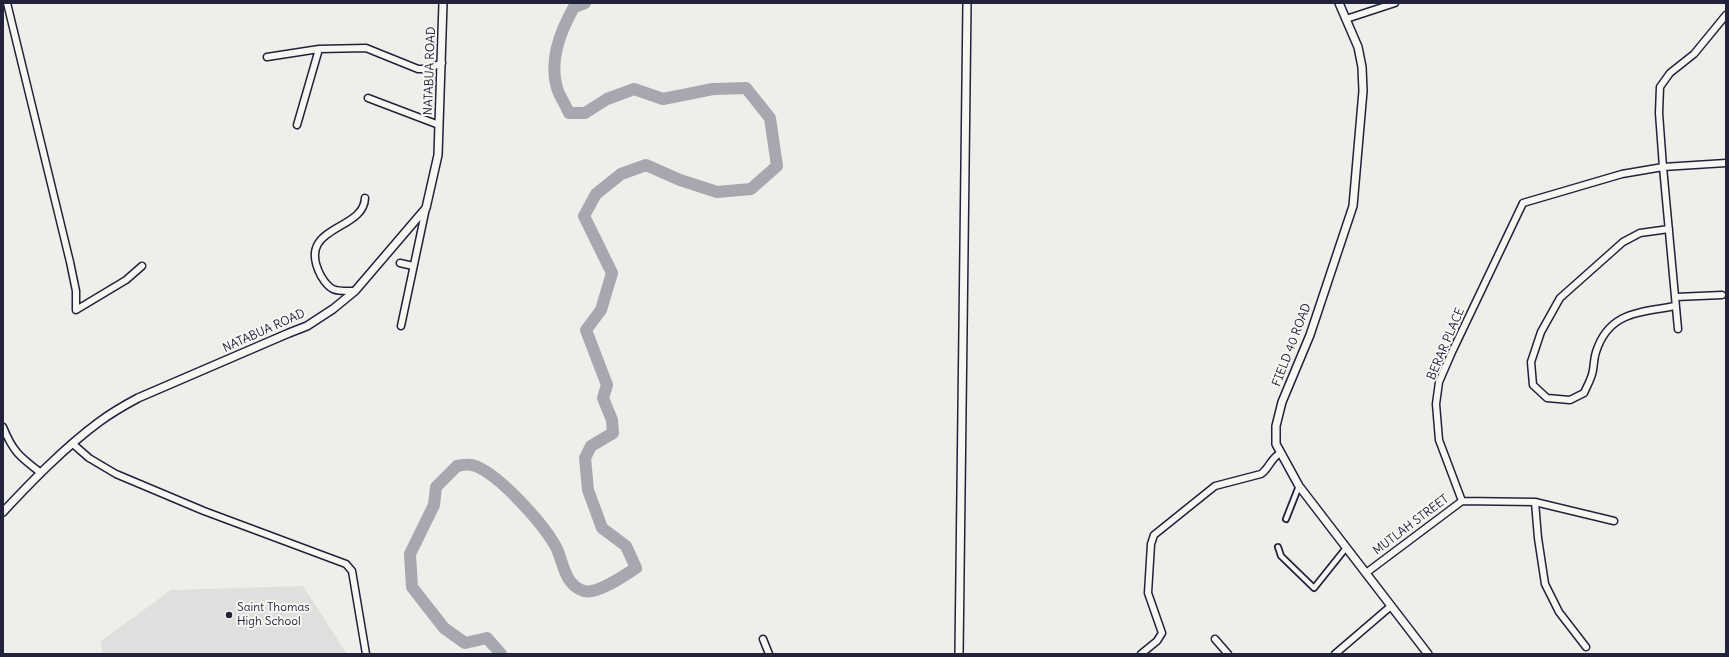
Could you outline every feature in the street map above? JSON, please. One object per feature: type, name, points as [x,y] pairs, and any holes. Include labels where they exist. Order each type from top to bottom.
[{"type":"street","points":[[7,3],[72,269],[76,291],[76,310],[113,288],[142,266]]},
{"type":"street","name":"NATABUA ROAD","points":[[3,512],[41,473],[98,422],[138,398],[307,326],[355,291],[426,208],[438,155],[443,3]]},
{"type":"street","points":[[959,654],[966,3]]},
{"type":"street","name":"FIELD 40 ROAD","points":[[1339,3],[1358,46],[1362,67],[1363,91],[1353,206],[1310,335],[1282,402],[1276,426],[1276,444],[1299,486],[1428,654]]},
{"type":"street","points":[[1346,19],[1395,3]]},
{"type":"street","points":[[1678,330],[1659,113],[1660,87],[1670,73],[1694,54],[1726,15]]},
{"type":"street","points":[[268,57],[318,49],[366,48],[418,70],[427,69],[442,63]]},
{"type":"street","points":[[297,125],[318,49]]},
{"type":"street","points":[[368,98],[439,125]]},
{"type":"street","points":[[1663,167],[1726,163]]},
{"type":"street","name":"BERAR PLACE","points":[[1462,501],[1440,440],[1436,404],[1440,382],[1452,352],[1523,203],[1622,174],[1663,167]]},
{"type":"street","points":[[355,291],[336,291],[328,287],[320,273],[316,258],[317,245],[323,236],[341,227],[360,211],[365,198]]},
{"type":"street","points":[[401,326],[426,208]]},
{"type":"street","points":[[1669,229],[1640,233],[1623,242],[1560,298],[1541,332],[1531,362],[1533,385],[1547,398],[1570,400],[1584,393],[1593,372],[1596,353],[1604,333],[1616,320],[1633,314],[1675,306]]},
{"type":"street","points":[[400,263],[413,266]]},
{"type":"street","points":[[1676,297],[1722,295]]},
{"type":"street","points":[[3,426],[9,441],[18,456],[41,473]]},
{"type":"street","points":[[73,444],[89,458],[116,474],[204,511],[346,564],[352,571],[366,654]]},
{"type":"street","points":[[1141,654],[1157,641],[1162,633],[1148,593],[1151,544],[1154,535],[1215,486],[1266,471],[1276,455],[1281,453]]},
{"type":"street","points":[[1286,519],[1299,486]]},
{"type":"street","name":"MUTLAH STREET","points":[[1366,573],[1462,501],[1535,502],[1614,521]]},
{"type":"street","points":[[1535,502],[1538,538],[1545,584],[1559,612],[1586,647]]},
{"type":"street","points":[[1278,547],[1281,556],[1314,588],[1346,548]]},
{"type":"street","points":[[1335,654],[1391,606]]},
{"type":"street","points":[[1215,639],[1228,654]]},
{"type":"street","points":[[763,640],[769,654]]},
{"type":"shaded area","name":"Saint Thomas High School","points":[[303,586],[347,654],[102,654],[101,641],[171,590]]},
{"type":"waterway","points":[[501,654],[487,638],[465,643],[444,628],[412,587],[410,554],[434,505],[436,487],[457,466],[472,465],[482,469],[494,477],[519,500],[550,537],[559,553],[568,579],[577,588],[584,591],[596,590],[611,584],[636,568],[626,546],[602,528],[588,490],[585,458],[591,446],[613,433],[612,420],[603,398],[607,385],[586,330],[601,310],[612,273],[584,216],[596,194],[621,174],[646,165],[680,180],[717,192],[751,189],[777,166],[770,118],[746,88],[713,89],[663,99],[634,89],[607,99],[585,113],[569,113],[558,91],[555,80],[555,58],[560,37],[574,7],[585,3]]},
{"type":"place","name":"Saint Thomas High School","points":[[229,615]]}]
